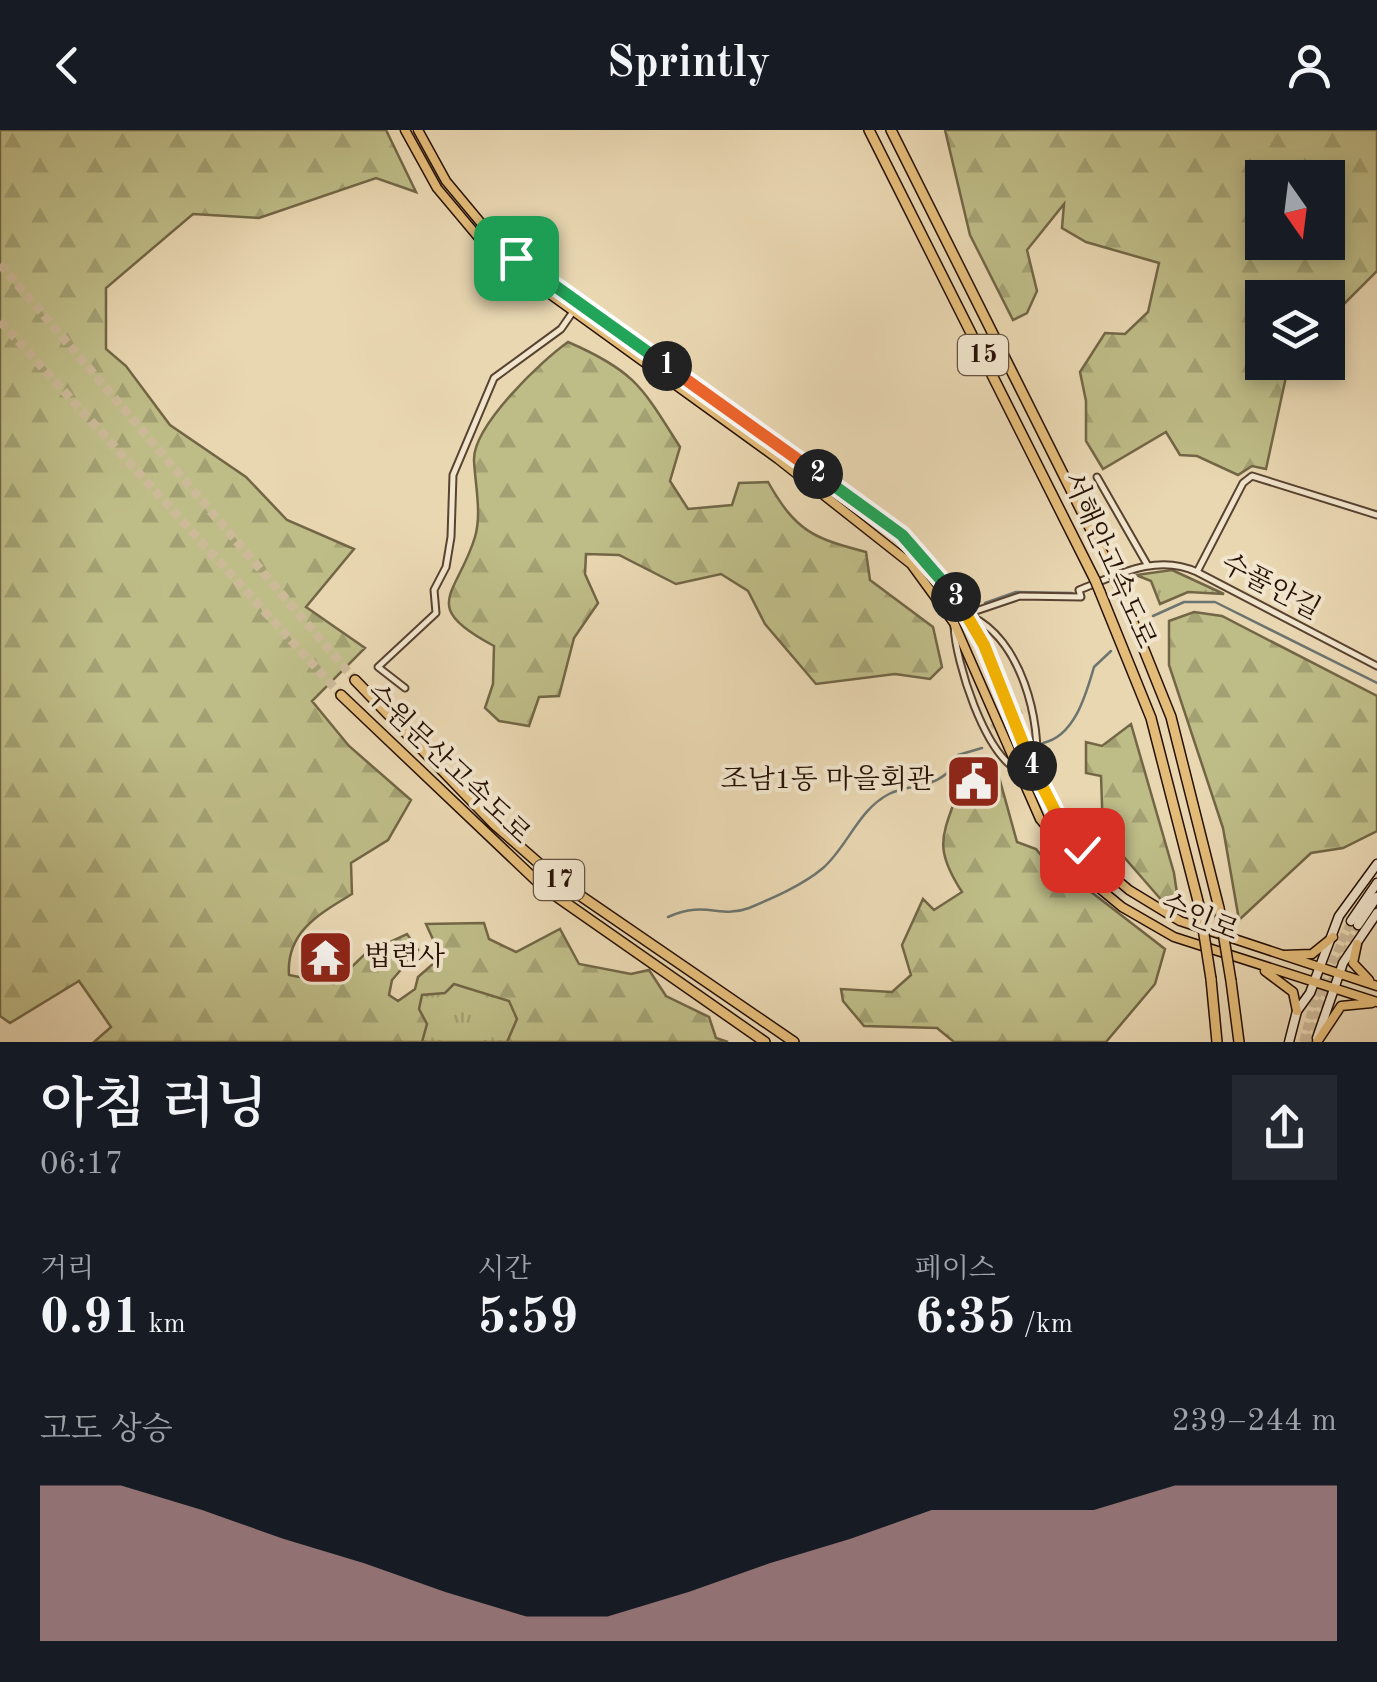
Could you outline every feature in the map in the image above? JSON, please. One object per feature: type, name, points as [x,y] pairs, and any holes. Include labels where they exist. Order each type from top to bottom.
[{"type":"highway","name":"서해안고속도로","points":[[869,130],[1096,580],[1151,718],[1175,798],[1200,910],[1218,1042]]},
{"type":"highway","name":"서해안고속도로","points":[[891,130],[1112,572],[1171,717],[1219,908],[1239,1042]]},
{"type":"highway","name":"수원문산고속도로","points":[[355,680],[494,824],[560,881],[794,1042]]},
{"type":"highway","name":"수원문산고속도로","points":[[341,695],[544,887],[766,1042]]},
{"type":"main road","name":"수인로","points":[[405,130],[437,188],[469,229],[522,276],[884,538],[932,588],[954,623],[1018,771],[1052,835],[1093,883],[1122,907],[1174,937],[1377,1002]]},
{"type":"main road","name":"수인로","points":[[418,130],[446,181],[478,222],[516,258],[902,535],[967,614],[1036,774],[1069,834],[1129,890],[1180,920],[1318,970],[1377,986]]},
{"type":"main road","points":[[1289,1042],[1297,1011],[1313,984],[1340,916],[1377,864]]},
{"type":"main road","points":[[1377,883],[1355,923],[1377,897]]},
{"type":"main road","points":[[1316,1042],[1338,976],[1377,913]]},
{"type":"main road","points":[[1277,955],[1312,954],[1334,936]]},
{"type":"main road","points":[[1357,944],[1353,963],[1377,986]]},
{"type":"main road","points":[[1252,964],[1293,992],[1297,1011]]},
{"type":"main road","points":[[1316,1042],[1341,1006],[1377,1002]]},
{"type":"street","points":[[405,688],[378,666],[436,613],[434,590],[446,567],[451,537],[453,475],[494,378],[562,329],[579,303]]},
{"type":"street","name":"수풀안길","points":[[1197,572],[1243,482],[1252,476],[1377,515]]},
{"type":"street","points":[[1097,477],[1148,566]]},
{"type":"street","name":"수풀안길","points":[[967,614],[1020,596],[1081,597],[1079,590],[1148,566],[1170,563],[1197,572],[1377,666]]},
{"type":"street","points":[[967,614],[990,627],[1019,671],[1040,739],[1036,774]]},
{"type":"street","points":[[954,623],[961,669],[1008,765],[1018,771]]},
{"type":"green space","points":[[0,130],[386,130],[416,192],[376,178],[259,218],[193,214],[106,288],[106,349],[126,366],[170,425],[246,477],[287,520],[354,549],[306,607],[365,648],[312,701],[349,746],[411,800],[388,840],[351,863],[352,894],[317,917],[299,936],[289,960],[289,975],[334,984],[366,953],[407,934],[418,950],[392,980],[389,995],[398,1001],[415,989],[418,977],[441,957],[426,924],[484,923],[489,939],[516,952],[560,929],[579,964],[631,974],[649,970],[666,996],[709,1017],[716,1038],[728,1042],[94,1042],[111,1027],[79,981],[10,1023],[0,1016]]},
{"type":"green space","points":[[945,130],[1377,130],[1377,271],[1345,303],[1345,280],[1245,280],[1245,380],[1285,380],[1266,469],[1252,466],[1238,475],[1197,456],[1180,455],[1166,432],[1103,469],[1086,441],[1086,401],[1080,372],[1105,333],[1125,334],[1148,312],[1159,263],[1086,242],[1062,228],[1064,204],[1027,250],[1037,291],[1027,313],[1013,320],[970,235]]},
{"type":"green space","points":[[568,342],[623,372],[646,395],[680,447],[670,481],[688,509],[732,505],[739,483],[768,482],[788,512],[807,530],[866,552],[870,580],[933,627],[942,667],[930,679],[895,674],[816,684],[765,624],[748,591],[721,574],[676,584],[619,555],[586,554],[585,574],[598,603],[574,638],[559,696],[539,697],[529,726],[499,721],[485,708],[493,684],[494,646],[456,620],[449,599],[477,528],[474,460],[484,430],[496,413],[526,379]]},
{"type":"green space","points":[[1172,570],[1224,594],[1188,592],[1160,604],[1151,581],[1136,575]]},
{"type":"green space","points":[[1194,612],[1222,616],[1377,696],[1377,831],[1343,848],[1311,853],[1239,920],[1223,828],[1169,665],[1169,621]]},
{"type":"green space","points":[[1131,724],[1174,873],[1179,907],[1164,903],[1103,833],[1101,776],[1086,773],[1086,742],[1102,746]]},
{"type":"green space","points":[[983,776],[999,777],[1017,842],[1036,849],[1058,876],[1073,878],[1165,949],[1155,984],[1106,1042],[954,1042],[937,1028],[864,1026],[843,1001],[841,989],[892,992],[911,975],[902,945],[923,899],[934,910],[962,892],[947,863],[943,840],[960,786],[980,790]]},
{"type":"green space","points":[[454,984],[509,1001],[517,1019],[507,1042],[422,1042],[427,1024],[419,1009],[422,995],[445,993]]},
{"type":"waterway","points":[[985,603],[1016,592],[1072,593]]},
{"type":"waterway","points":[[1153,616],[1184,602],[1215,602],[1377,683]]},
{"type":"waterway","points":[[1043,743],[1054,739],[1071,723],[1094,667],[1111,651]]},
{"type":"waterway","points":[[668,917],[693,910],[739,911],[797,885],[832,859],[878,801],[896,791],[939,779],[958,755],[982,748]]},
{"type":"tunnel","points":[[0,264],[355,680]]},
{"type":"tunnel","points":[[0,321],[341,695]]},
{"type":"tunnel","points":[[991,727],[1025,710]]},
{"type":"tunnel","points":[[1303,1042],[1314,1002],[1351,921]]},
{"type":"tunnel","points":[[1309,1042],[1320,1005],[1358,925]]},
{"type":"place","name":"조남1동 마을회관","points":[[973,781]]},
{"type":"place","name":"법련사","points":[[325,958]]},
{"type":"route","points":[[516,258],[902,535],[925,558],[948,585],[984,645],[1030,762],[1060,821],[1082,850]]}]
